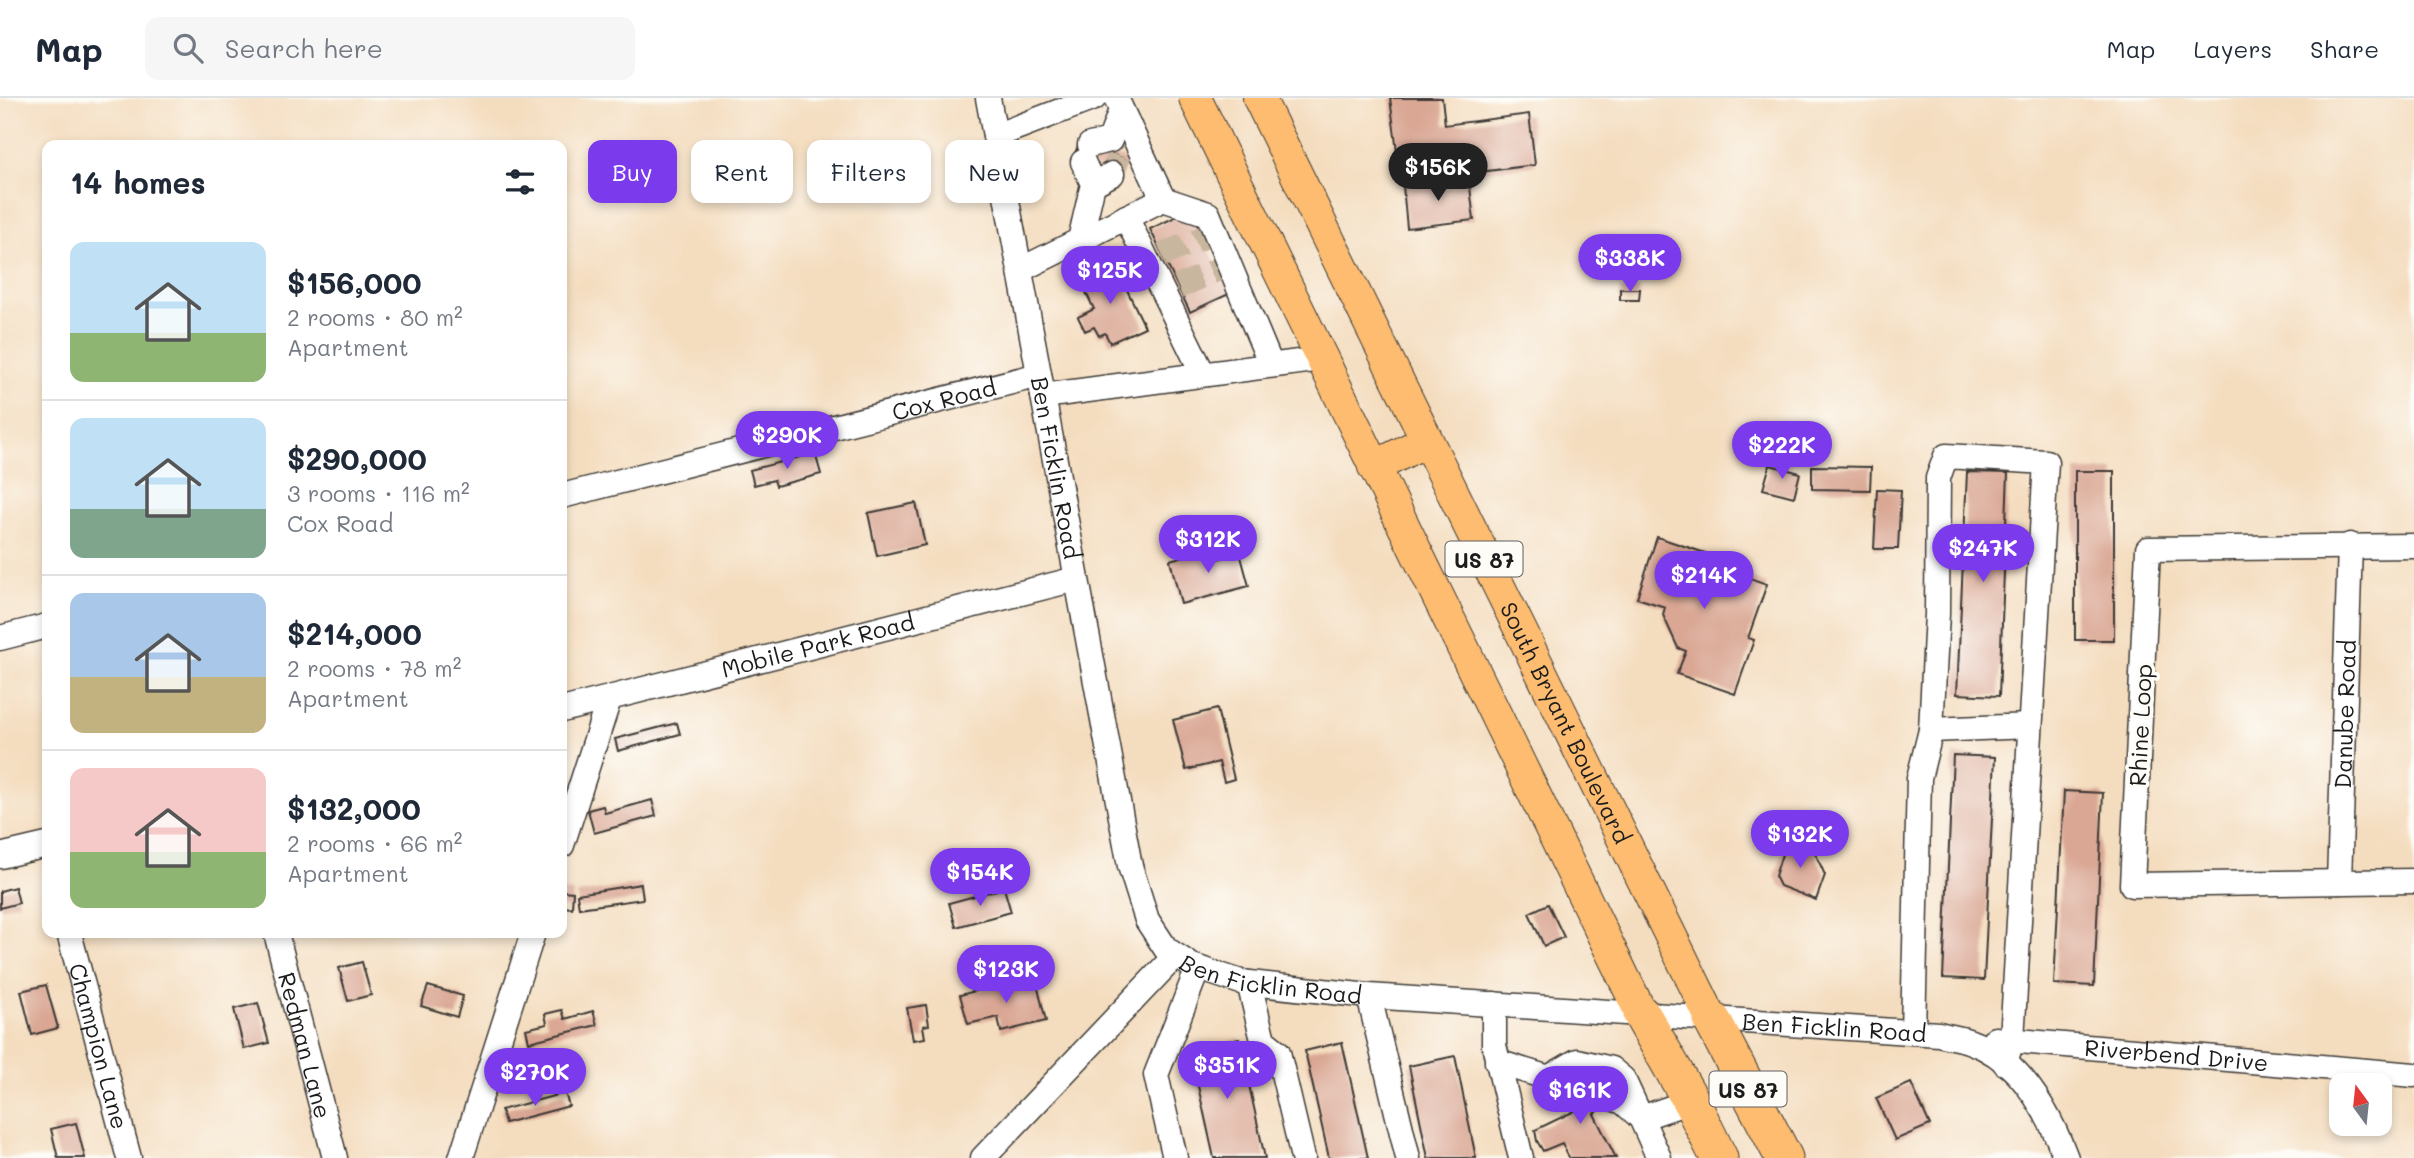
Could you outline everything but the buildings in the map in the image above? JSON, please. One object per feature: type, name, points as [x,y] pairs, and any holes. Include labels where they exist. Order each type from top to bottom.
[{"type":"highway","name":"US 87","points":[[1642,1015],[1691,1101],[1719,1158]]},
{"type":"highway","name":"South Bryant Boulevard","points":[[1712,1020],[1784,1158]]},
{"type":"main road","name":"US 87","points":[[1195,98],[1642,1015]]},
{"type":"main road","name":"South Bryant Boulevard","points":[[1259,98],[1712,1020]]},
{"type":"main road","points":[[1374,467],[1426,441]]},
{"type":"street","name":"Ben Ficklin Road","points":[[988,98],[1134,885],[1147,920],[1174,957],[1198,968],[1249,983],[1369,996],[1939,1034]]},
{"type":"street","points":[[995,136],[1055,105],[1094,98]]},
{"type":"street","points":[[1080,240],[1118,104]]},
{"type":"street","points":[[1118,104],[1163,199]]},
{"type":"street","points":[[1020,270],[1163,199],[1208,214],[1210,234],[1272,365]]},
{"type":"street","points":[[1210,234],[1252,216]]},
{"type":"street","points":[[1126,217],[1155,258],[1171,291],[1203,374]]},
{"type":"street","name":"Cox Road","points":[[567,495],[1041,386],[1203,374],[1321,359]]},
{"type":"street","points":[[1913,1032],[1919,778],[1931,730],[1937,614],[1938,478],[1946,456],[2046,462],[2008,1052],[2057,1134],[2066,1158]]},
{"type":"street","name":"Danube Road","points":[[2339,882],[2350,545]]},
{"type":"street","name":"Rhine Loop","points":[[2414,546],[2148,549],[2133,885],[2414,881]]},
{"type":"street","name":"Mobile Park Road","points":[[567,709],[1076,579]]},
{"type":"street","points":[[0,638],[42,627]]},
{"type":"street","points":[[567,829],[609,699]]},
{"type":"street","points":[[1931,730],[2030,726]]},
{"type":"street","points":[[0,856],[42,847]]},
{"type":"street","name":"Champion Lane","points":[[70,938],[129,1158]]},
{"type":"street","name":"Redman Lane","points":[[277,938],[335,1158]]},
{"type":"street","points":[[461,1158],[531,938]]},
{"type":"street","points":[[983,1158],[1174,957]]},
{"type":"street","points":[[1175,1158],[1156,1075],[1198,968]]},
{"type":"street","points":[[1249,983],[1263,1040],[1278,1052],[1303,1158]]},
{"type":"street","points":[[1369,996],[1408,1158]]},
{"type":"street","points":[[1494,1004],[1493,1045],[1521,1158]]},
{"type":"street","name":"Riverbend Drive","points":[[1939,1034],[2008,1052],[2414,1075]]},
{"type":"street","points":[[1548,1078],[1577,1061],[1611,1069],[1623,1079],[1659,1158]]},
{"type":"street","points":[[1497,1062],[1623,1102],[1642,1118]]},
{"type":"street","points":[[1642,1118],[1691,1101]]},
{"type":"tunnel","points":[[1112,174],[1119,156]]},
{"type":"tunnel","points":[[1162,255],[1204,237]]},
{"type":"tunnel","points":[[1178,287],[1219,269]]}]
